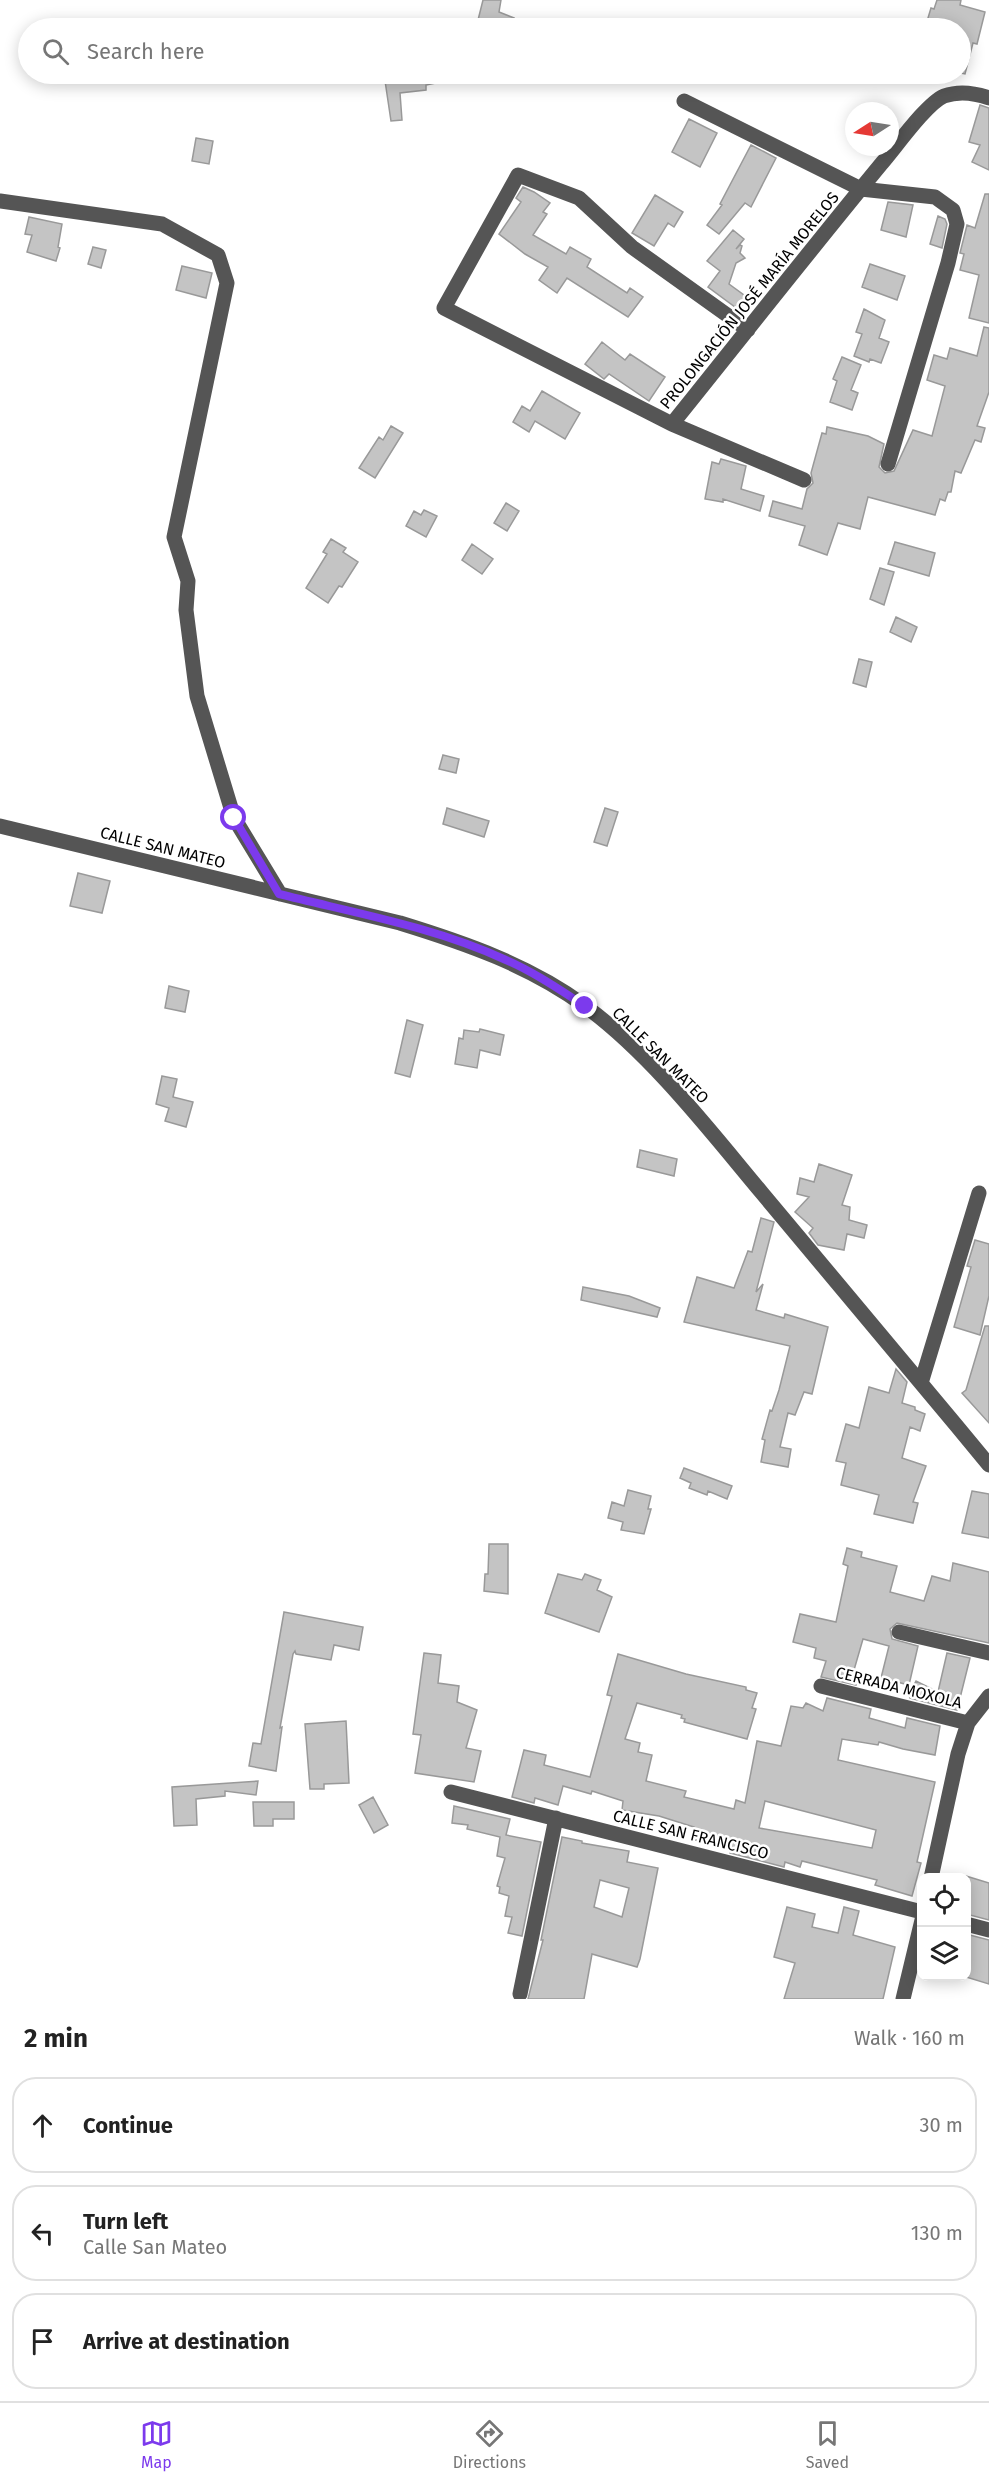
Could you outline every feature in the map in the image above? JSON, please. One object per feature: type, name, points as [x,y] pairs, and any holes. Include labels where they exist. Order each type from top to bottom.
[{"type":"street","name":"PROLONGACIÓN JOSÉ MARÍA MORELOS","points":[[748,330],[632,247],[579,198],[518,175],[444,308],[672,424],[925,112],[944,96],[972,93],[989,98]]},
{"type":"street","points":[[684,101],[861,189],[935,197],[953,210],[957,224],[948,262],[888,464]]},
{"type":"street","points":[[0,201],[162,224],[218,255],[227,283],[174,537],[188,581],[186,610],[197,696],[234,818],[279,894]]},
{"type":"street","points":[[672,424],[804,480]]},
{"type":"street","name":"CALLE SAN MATEO","points":[[0,826],[399,924],[463,943],[506,960],[585,1006],[622,1037],[706,1126],[989,1465]]},
{"type":"street","points":[[921,1383],[979,1193]]},
{"type":"street","points":[[899,1632],[989,1653]]},
{"type":"street","name":"CERRADA MOXOLA","points":[[821,1686],[968,1723]]},
{"type":"street","points":[[932,1873],[958,1754],[968,1723],[989,1696]]},
{"type":"street","name":"CALLE SAN FRANCISCO","points":[[451,1792],[917,1911]]},
{"type":"street","points":[[520,1994],[556,1818]]},
{"type":"street","points":[[971,1925],[989,1930]]},
{"type":"street","points":[[903,1999],[919,1927]]},
{"type":"building","points":[[483,0],[501,0],[499,12],[514,18],[478,18]]},
{"type":"building","points":[[937,0],[961,0],[960,5],[985,12],[977,44],[973,43],[971,51],[971,18],[928,18],[931,8],[934,9]]},
{"type":"building","points":[[385,84],[431,84],[426,85],[426,90],[400,93],[402,120],[391,121]]},
{"type":"building","points":[[980,105],[989,108],[989,170],[972,162],[980,145],[969,142]]},
{"type":"building","points":[[689,119],[717,133],[700,167],[672,152]]},
{"type":"building","points":[[196,138],[213,141],[209,164],[192,161]]},
{"type":"building","points":[[751,145],[776,158],[751,207],[745,203],[719,234],[707,225],[722,205],[720,204]]},
{"type":"building","points":[[523,187],[550,203],[543,212],[547,214],[533,235],[566,254],[570,247],[591,259],[587,267],[627,293],[630,288],[643,297],[628,317],[567,278],[557,293],[539,280],[548,267],[525,254],[499,234],[521,202],[516,198]]},
{"type":"building","points":[[985,194],[989,194],[989,323],[969,318],[979,275],[960,270],[964,254],[960,253],[967,225],[975,228]]},
{"type":"building","points":[[655,195],[683,212],[674,227],[668,223],[654,246],[632,233]]},
{"type":"building","points":[[888,202],[913,205],[906,237],[881,230]]},
{"type":"building","points":[[938,216],[945,219],[947,224],[942,248],[930,244]]},
{"type":"building","points":[[29,217],[62,224],[58,247],[60,248],[56,261],[27,252],[32,235],[25,234]]},
{"type":"building","points":[[733,230],[744,239],[736,249],[742,246],[740,253],[745,258],[736,263],[729,284],[748,298],[739,310],[708,287],[720,271],[707,261]]},
{"type":"building","points":[[93,247],[106,250],[101,268],[88,264]]},
{"type":"building","points":[[870,264],[905,276],[897,300],[862,287]]},
{"type":"building","points":[[182,266],[212,273],[206,298],[176,290]]},
{"type":"building","points":[[864,309],[885,320],[879,338],[889,342],[881,363],[870,359],[869,362],[854,356],[862,334],[856,332]]},
{"type":"building","points":[[984,327],[989,328],[989,392],[977,426],[985,428],[981,442],[975,440],[961,473],[955,471],[951,492],[948,492],[945,501],[940,499],[935,515],[868,497],[860,529],[838,523],[827,555],[799,545],[805,526],[769,516],[773,501],[802,509],[807,489],[813,483],[811,473],[822,433],[826,434],[827,427],[868,436],[884,444],[879,467],[885,473],[894,471],[913,430],[932,436],[945,386],[927,380],[934,355],[947,359],[950,348],[977,356]]},
{"type":"building","points":[[602,342],[625,360],[630,354],[665,377],[649,401],[609,374],[604,379],[585,364]]},
{"type":"building","points":[[842,357],[861,365],[851,390],[858,393],[852,410],[830,402],[837,381],[833,379]]},
{"type":"building","points":[[542,391],[580,413],[565,439],[535,421],[529,432],[513,422],[522,406],[530,411]]},
{"type":"building","points":[[391,426],[403,433],[375,478],[359,468],[379,437],[383,440]]},
{"type":"building","points":[[721,459],[746,466],[741,489],[764,496],[760,511],[723,499],[723,502],[705,499],[712,462],[719,464]]},
{"type":"building","points":[[506,503],[519,511],[507,531],[494,523]]},
{"type":"building","points":[[424,510],[437,516],[426,537],[406,526],[414,511],[421,515]]},
{"type":"building","points":[[331,539],[346,548],[343,552],[358,562],[342,587],[339,586],[328,603],[306,588],[327,554],[323,552]]},
{"type":"building","points":[[895,542],[935,553],[929,576],[888,564]]},
{"type":"building","points":[[472,544],[493,559],[482,574],[462,560]]},
{"type":"building","points":[[880,568],[894,572],[884,605],[870,599]]},
{"type":"building","points":[[896,617],[917,627],[911,642],[890,632]]},
{"type":"building","points":[[859,659],[872,662],[866,687],[853,683]]},
{"type":"building","points":[[443,755],[459,759],[456,773],[439,769]]},
{"type":"building","points":[[447,808],[489,821],[484,837],[443,824]]},
{"type":"building","points":[[605,808],[618,812],[607,846],[594,842]]},
{"type":"building","points":[[78,873],[110,881],[102,913],[70,906]]},
{"type":"building","points":[[169,986],[189,991],[185,1012],[165,1008]]},
{"type":"building","points":[[407,1020],[423,1025],[410,1077],[395,1073]]},
{"type":"building","points":[[480,1029],[504,1035],[500,1055],[480,1050],[477,1068],[455,1064],[459,1038],[463,1039],[464,1030],[479,1032]]},
{"type":"building","points":[[162,1076],[177,1079],[173,1097],[193,1102],[186,1127],[165,1121],[169,1108],[156,1104]]},
{"type":"building","points":[[640,1150],[677,1159],[674,1176],[637,1167]]},
{"type":"building","points":[[819,1164],[852,1175],[842,1205],[850,1207],[849,1220],[867,1225],[864,1238],[847,1234],[844,1250],[818,1245],[809,1233],[813,1228],[795,1212],[809,1197],[797,1194],[800,1178],[814,1182]]},
{"type":"building","points":[[761,1218],[774,1222],[756,1292],[763,1284],[756,1310],[784,1318],[785,1314],[828,1327],[812,1394],[804,1392],[795,1415],[788,1413],[780,1447],[791,1449],[788,1467],[761,1462],[765,1440],[762,1439],[770,1410],[772,1411],[779,1390],[790,1346],[684,1322],[697,1277],[734,1288],[748,1251],[752,1252]]},
{"type":"building","points":[[975,1240],[989,1244],[989,1296],[980,1335],[954,1327],[971,1267],[967,1266]]},
{"type":"building","points":[[583,1287],[629,1296],[660,1308],[657,1317],[581,1300]]},
{"type":"building","points":[[985,1326],[989,1326],[989,1423],[962,1393],[966,1390]]},
{"type":"building","points":[[896,1369],[907,1382],[902,1403],[915,1407],[915,1410],[925,1414],[920,1431],[910,1427],[902,1458],[926,1466],[913,1502],[918,1503],[913,1523],[874,1514],[879,1495],[841,1485],[846,1463],[836,1461],[846,1424],[859,1428],[869,1387],[889,1393]]},
{"type":"building","points":[[684,1468],[732,1486],[727,1499],[708,1491],[707,1495],[689,1488],[691,1483],[680,1478]]},
{"type":"building","points":[[628,1490],[651,1496],[648,1509],[651,1509],[644,1534],[621,1530],[623,1522],[608,1518],[612,1502],[624,1506]]},
{"type":"building","points":[[972,1491],[989,1494],[989,1538],[962,1533]]},
{"type":"building","points":[[489,1544],[508,1544],[508,1594],[484,1591],[485,1574],[488,1574]]},
{"type":"building","points":[[847,1548],[862,1552],[861,1557],[897,1566],[890,1592],[924,1601],[932,1576],[950,1581],[953,1563],[989,1572],[989,1643],[897,1623],[890,1629],[892,1639],[918,1646],[909,1685],[881,1678],[889,1646],[863,1639],[854,1670],[860,1672],[856,1685],[821,1677],[826,1661],[814,1658],[816,1648],[793,1642],[800,1614],[836,1622],[848,1566],[843,1564]]},
{"type":"building","points":[[558,1574],[582,1580],[585,1574],[601,1580],[597,1590],[612,1597],[599,1632],[545,1613]]},
{"type":"building","points":[[284,1612],[363,1627],[359,1650],[334,1645],[331,1660],[296,1654],[295,1651],[293,1654],[280,1728],[282,1727],[276,1771],[249,1766],[253,1743],[261,1744]]},
{"type":"building","points":[[424,1653],[441,1655],[438,1683],[459,1686],[457,1702],[477,1710],[466,1748],[481,1751],[474,1782],[415,1773],[421,1735],[413,1734]]},
{"type":"building","points":[[947,1653],[970,1658],[957,1710],[910,1698],[909,1695],[916,1681],[938,1692]]},
{"type":"building","points":[[618,1654],[686,1674],[746,1687],[746,1690],[757,1693],[752,1708],[756,1709],[747,1739],[684,1722],[682,1715],[637,1703],[625,1739],[640,1743],[638,1752],[652,1755],[646,1781],[686,1791],[684,1797],[734,1809],[736,1800],[745,1803],[757,1741],[781,1746],[791,1706],[803,1708],[806,1703],[823,1711],[827,1698],[871,1709],[869,1718],[905,1728],[907,1718],[940,1726],[935,1755],[879,1742],[878,1745],[842,1739],[838,1760],[935,1782],[917,1862],[921,1863],[912,1896],[875,1885],[877,1880],[802,1861],[800,1867],[785,1862],[784,1867],[730,1853],[731,1849],[691,1839],[694,1827],[659,1816],[622,1810],[623,1801],[592,1791],[591,1794],[563,1786],[558,1805],[535,1798],[534,1803],[512,1797],[524,1750],[546,1755],[544,1765],[590,1777],[612,1696],[607,1695]],"holes":[[[765,1801],[876,1830],[872,1848],[759,1828]]]},
{"type":"building","points":[[346,1721],[349,1783],[324,1784],[324,1789],[310,1789],[305,1724]]},
{"type":"building","points":[[258,1781],[256,1795],[225,1791],[225,1796],[196,1799],[197,1825],[174,1826],[172,1787]]},
{"type":"building","points":[[373,1797],[388,1825],[374,1833],[359,1805]]},
{"type":"building","points":[[253,1802],[294,1802],[294,1819],[273,1819],[273,1826],[254,1826]]},
{"type":"building","points":[[454,1806],[510,1819],[506,1835],[541,1842],[522,1936],[508,1933],[512,1917],[505,1916],[509,1896],[499,1893],[500,1887],[497,1886],[505,1858],[497,1856],[500,1837],[467,1829],[468,1825],[452,1823]]},
{"type":"building","points":[[562,1837],[629,1851],[627,1862],[658,1868],[637,1967],[592,1954],[584,1999],[528,1999],[543,1940],[541,1940]],"holes":[[[600,1880],[629,1888],[622,1917],[594,1907]]]},
{"type":"building","points":[[971,1878],[989,1883],[989,1920],[971,1915]]},
{"type":"building","points":[[787,1907],[815,1914],[812,1927],[838,1933],[844,1907],[859,1911],[853,1935],[895,1947],[883,1999],[784,1999],[795,1963],[774,1957]]},
{"type":"building","points":[[971,1935],[989,1940],[989,1984],[971,1979]]},
{"type":"route","points":[[234,818],[279,894],[399,924],[463,943],[506,960],[585,1006]]}]
